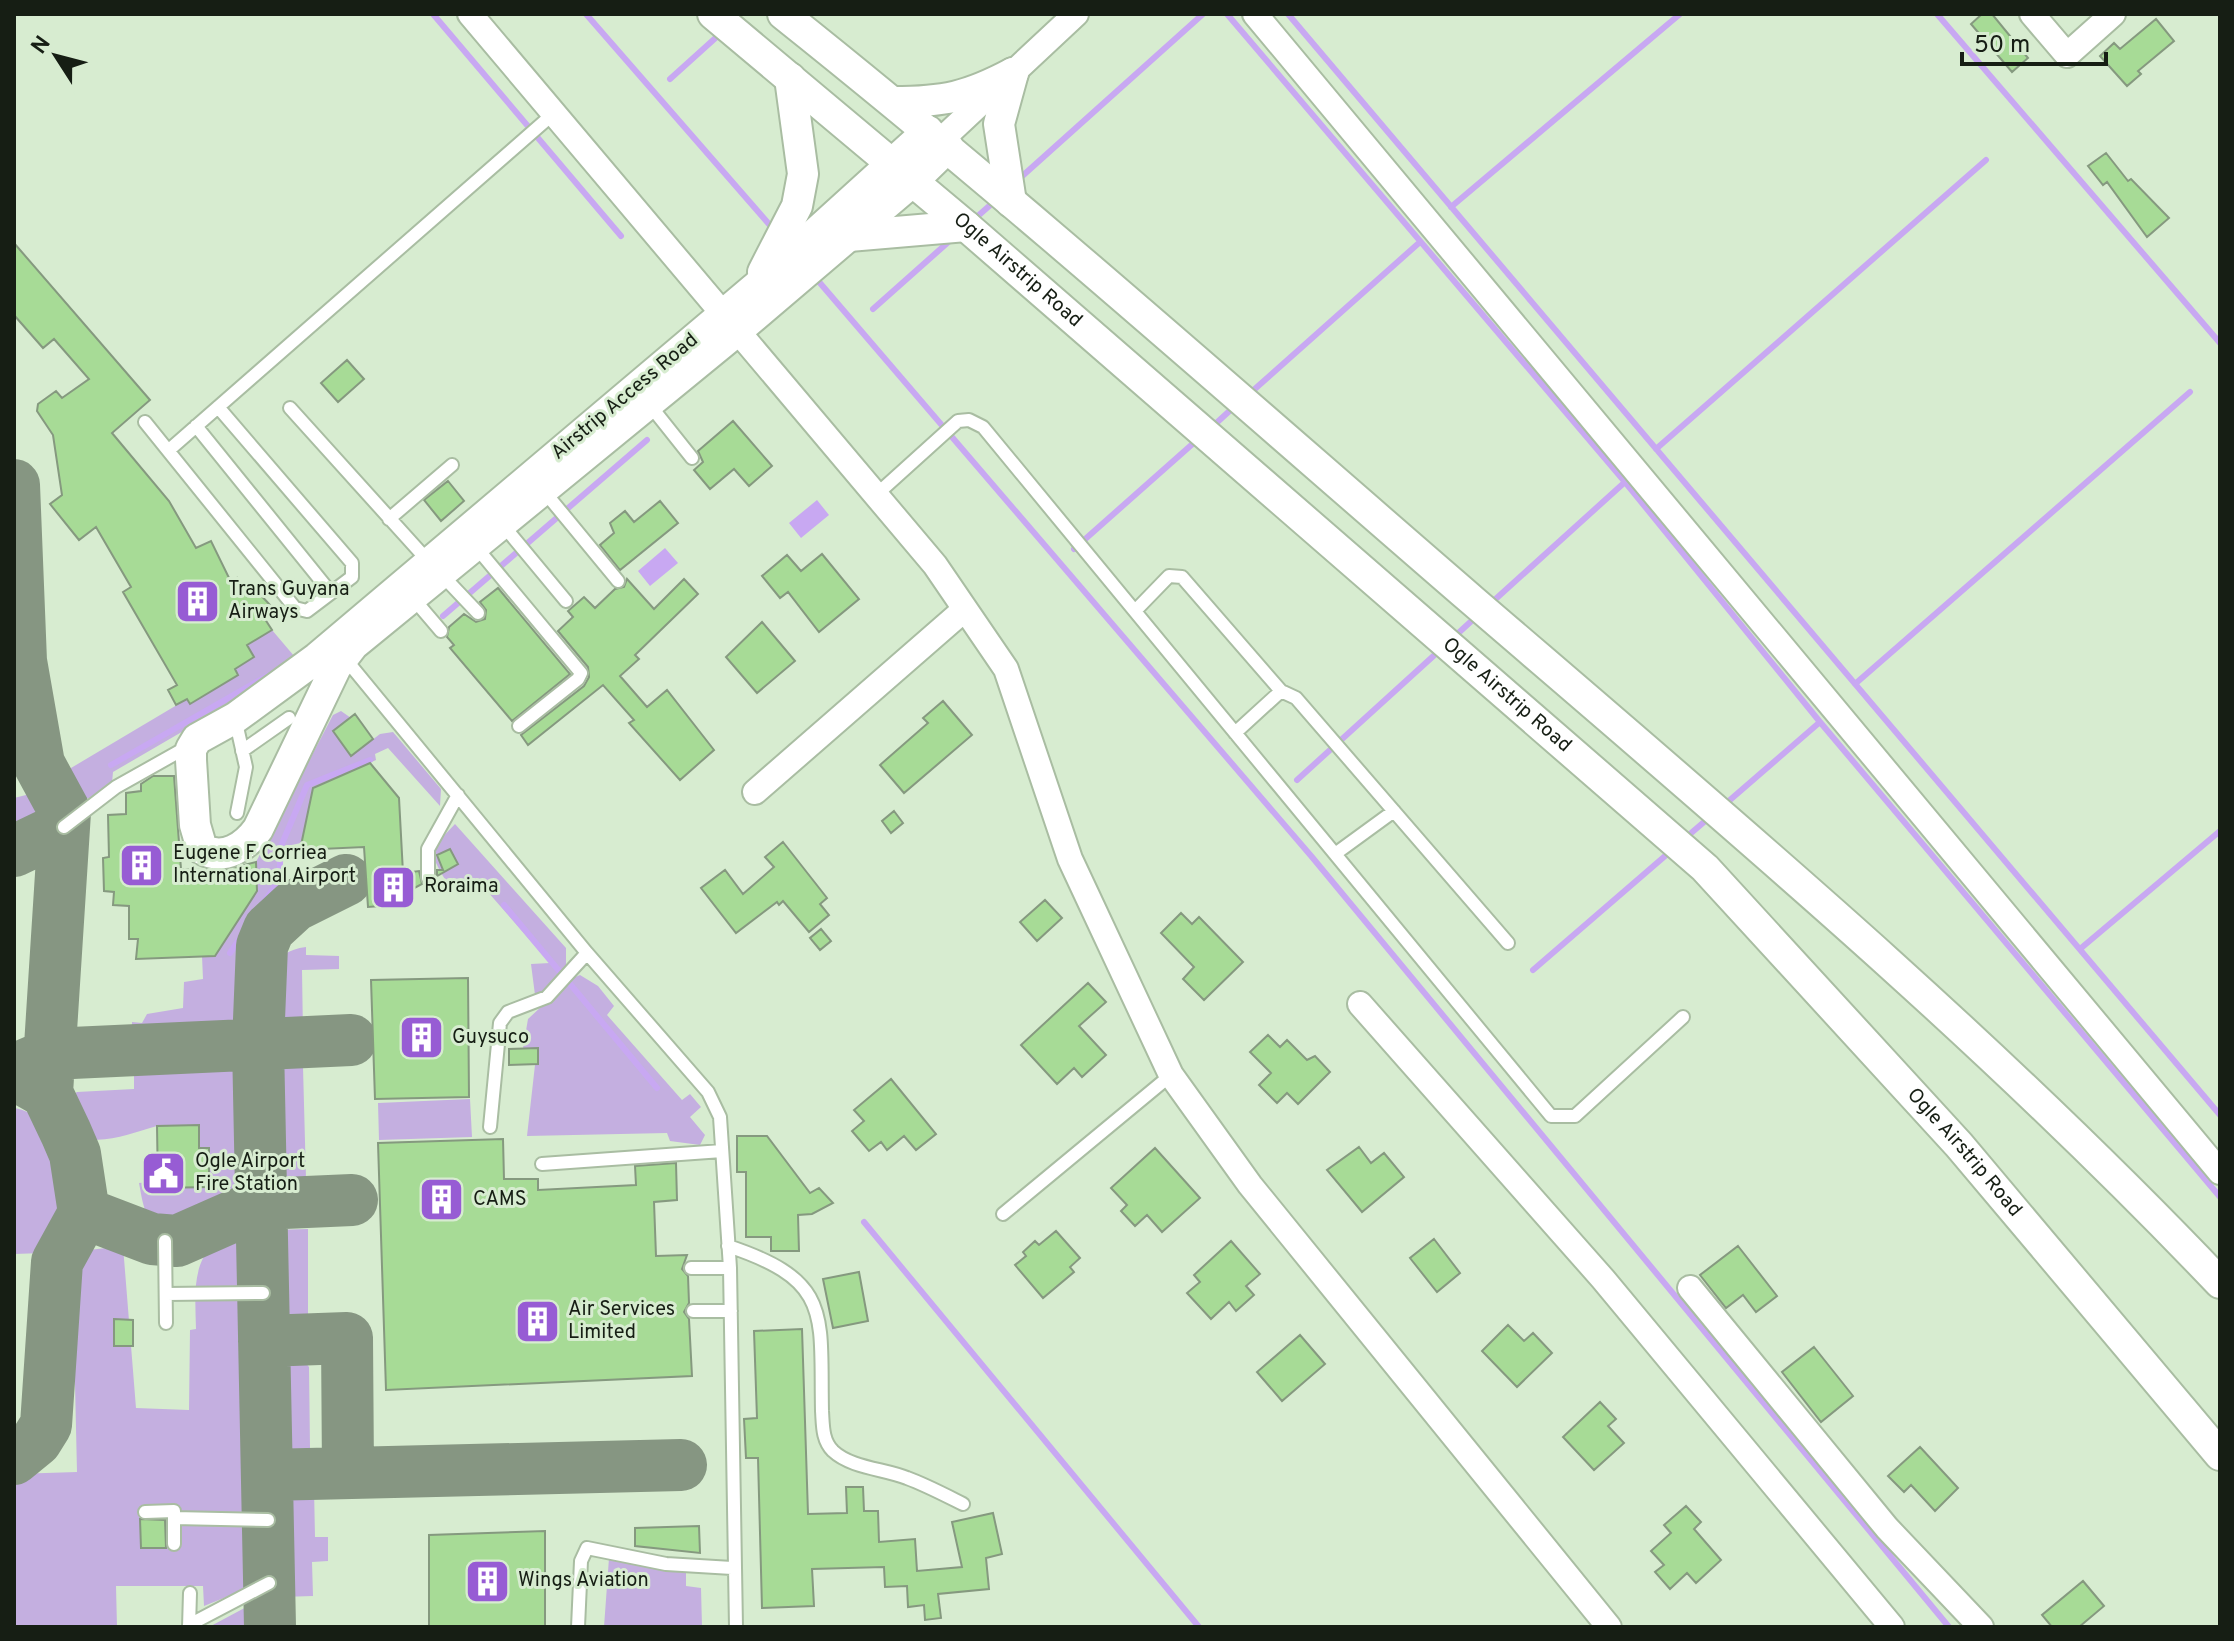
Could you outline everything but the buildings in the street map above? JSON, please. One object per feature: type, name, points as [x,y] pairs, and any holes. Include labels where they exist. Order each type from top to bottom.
[{"type":"street","points":[[470,14],[935,565],[1006,669],[1070,859],[1171,1075],[1250,1185],[1609,1627]]},
{"type":"street","name":"Ogle Airstrip Road","points":[[713,14],[966,226],[1705,868],[1959,1145],[2220,1455]]},
{"type":"street","points":[[783,14],[938,139],[1859,933],[2133,1192],[2220,1283]]},
{"type":"street","points":[[938,139],[1076,14]]},
{"type":"street","points":[[1255,14],[2220,1172]]},
{"type":"street","points":[[2032,14],[2067,55],[2113,14]]},
{"type":"street","points":[[893,102],[942,102],[975,93],[1013,73]]},
{"type":"street","points":[[1011,202],[999,124],[1013,73]]},
{"type":"street","points":[[755,288],[797,206],[803,174],[790,78]]},
{"type":"street","name":"Airstrip Access Road","points":[[441,575],[479,550],[547,494],[731,322],[755,288],[902,172],[938,139]]},
{"type":"street","name":"Airstrip Access Road","points":[[194,743],[338,651],[441,575],[731,322],[849,236],[902,172]]},
{"type":"street","points":[[849,236],[966,226]]},
{"type":"street","points":[[755,792],[965,609]]},
{"type":"street","points":[[194,743],[191,760],[198,843],[208,852],[234,851],[247,844],[258,829],[338,651]]},
{"type":"street","points":[[1360,1004],[1603,1279],[1892,1627]]},
{"type":"street","points":[[1690,1288],[1887,1528],[1981,1627]]},
{"type":"lane","points":[[169,450],[553,114]]},
{"type":"lane","points":[[647,401],[692,458]]},
{"type":"lane","points":[[145,422],[295,608],[307,611],[352,577],[352,563],[218,407]]},
{"type":"lane","points":[[290,408],[478,613]]},
{"type":"lane","points":[[876,495],[931,442],[958,421],[969,420],[983,427],[1551,1116],[1575,1116],[1683,1017]]},
{"type":"lane","points":[[196,426],[331,593]]},
{"type":"lane","points":[[389,519],[452,465]]},
{"type":"lane","points":[[547,494],[618,581]]},
{"type":"lane","points":[[506,528],[566,601]]},
{"type":"lane","points":[[479,550],[581,673],[578,679],[519,726]]},
{"type":"lane","points":[[1135,611],[1169,576],[1182,577],[1281,691],[1296,698],[1508,943]]},
{"type":"lane","points":[[405,603],[439,629]]},
{"type":"lane","points":[[338,651],[587,953],[708,1092],[720,1117],[730,1268],[732,1568],[736,1627]]},
{"type":"lane","points":[[1235,733],[1281,691]]},
{"type":"lane","points":[[235,718],[246,777],[237,813]]},
{"type":"lane","points":[[242,751],[289,718]]},
{"type":"lane","points":[[64,827],[116,787],[194,743]]},
{"type":"lane","points":[[428,878],[428,849],[458,795]]},
{"type":"lane","points":[[1335,854],[1394,811]]},
{"type":"lane","points":[[490,1127],[500,1023],[508,1012],[537,1002],[557,988],[587,953]]},
{"type":"lane","points":[[1003,1214],[1171,1075]]},
{"type":"lane","points":[[542,1164],[722,1151]]},
{"type":"lane","points":[[165,1241],[166,1323]]},
{"type":"lane","points":[[728,1246],[794,1278],[816,1304],[820,1323],[824,1436],[835,1453],[855,1463],[910,1479],[963,1504]]},
{"type":"lane","points":[[691,1268],[730,1268]]},
{"type":"lane","points":[[166,1294],[263,1293]]},
{"type":"lane","points":[[693,1311],[731,1311]]},
{"type":"lane","points":[[145,1512],[174,1511],[174,1544]]},
{"type":"lane","points":[[174,1518],[268,1520]]},
{"type":"lane","points":[[578,1627],[581,1561],[587,1548],[666,1564],[732,1568]]},
{"type":"lane","points":[[190,1593],[189,1626],[269,1583]]},
{"type":"shaded area","points":[[817,500],[829,515],[801,538],[789,523]]},
{"type":"shaded area","points":[[665,548],[678,563],[650,586],[638,571]]},
{"type":"shaded area","points":[[272,630],[300,663],[113,772],[112,783],[90,798],[75,799],[66,792],[64,777],[71,768],[187,699],[190,704],[238,675],[229,659],[240,666],[254,657],[247,645]]},
{"type":"shaded area","points":[[341,711],[351,718],[333,731],[351,756],[380,734],[393,732],[441,789],[440,806],[388,748],[375,754],[376,760],[313,788],[301,843],[282,847],[281,884],[295,886],[295,895],[281,904],[260,926],[248,951],[238,1035],[230,1040],[132,1042],[132,1022],[142,1023],[147,1014],[183,1008],[184,982],[203,979],[202,956],[257,891],[256,862],[333,715]]},
{"type":"shaded area","points":[[34,793],[47,800],[50,813],[42,826],[14,842],[14,798]]},
{"type":"shaded area","points":[[455,824],[566,948],[566,967],[540,994],[535,995],[531,964],[550,963],[480,883],[448,884],[437,865],[436,846]]},
{"type":"shaded area","points":[[306,947],[306,955],[339,956],[339,969],[302,970],[303,1035],[266,1038],[266,995],[272,969],[290,951]]},
{"type":"shaded area","points":[[580,975],[598,986],[614,1006],[607,1015],[682,1100],[690,1094],[701,1107],[690,1117],[705,1135],[700,1145],[670,1141],[667,1133],[527,1136],[535,1065],[538,1064],[538,1048],[523,1048],[528,1019],[571,979]]},
{"type":"shaded area","points":[[229,1062],[243,1072],[246,1080],[245,1200],[231,1210],[200,1215],[178,1225],[157,1225],[147,1215],[139,1183],[158,1181],[157,1126],[112,1138],[85,1138],[74,1132],[67,1120],[64,1101],[77,1092],[134,1089],[134,1066]]},
{"type":"shaded area","points":[[269,1066],[303,1067],[306,1179],[298,1191],[276,1190],[269,1183]]},
{"type":"shaded area","points":[[470,1099],[472,1137],[379,1140],[378,1103]]},
{"type":"shaded area","points":[[15,1108],[36,1117],[52,1131],[63,1150],[69,1171],[70,1194],[66,1216],[57,1236],[43,1253],[14,1254]]},
{"type":"shaded area","points":[[308,1229],[308,1321],[298,1330],[285,1330],[273,1315],[272,1230]]},
{"type":"shaded area","points":[[234,1230],[249,1237],[255,1580],[246,1589],[204,1606],[203,1586],[116,1586],[117,1627],[14,1627],[14,1474],[77,1472],[72,1252],[123,1246],[136,1408],[189,1410],[190,1330],[196,1329],[198,1272],[209,1249]]},
{"type":"shaded area","points":[[298,1354],[309,1367],[310,1448],[303,1459],[290,1462],[280,1455],[277,1447],[276,1370],[285,1355]]},
{"type":"shaded area","points":[[314,1488],[315,1537],[328,1537],[328,1561],[312,1562],[313,1596],[281,1597],[279,1489]]},
{"type":"shaded area","points":[[609,1558],[686,1573],[686,1586],[701,1588],[702,1627],[604,1627]]},
{"type":"shaded area","points":[[252,1604],[258,1608],[258,1627],[209,1627]]},
{"type":"waterway","points":[[433,14],[621,236]]},
{"type":"waterway","points":[[586,14],[775,231]]},
{"type":"waterway","points":[[1019,179],[1203,14]]},
{"type":"waterway","points":[[1227,14],[1625,482],[1820,722],[2220,1197]]},
{"type":"waterway","points":[[1288,14],[2220,1115]]},
{"type":"waterway","points":[[1451,207],[1680,14]]},
{"type":"waterway","points":[[1937,14],[2220,343]]},
{"type":"waterway","points":[[670,79],[721,33]]},
{"type":"waterway","points":[[1656,449],[1986,160]]},
{"type":"waterway","points":[[971,222],[996,200]]},
{"type":"waterway","points":[[873,309],[954,237]]},
{"type":"waterway","points":[[1248,395],[1420,242]]},
{"type":"waterway","points":[[814,276],[1312,857],[1949,1627]]},
{"type":"waterway","points":[[1855,684],[2190,392]]},
{"type":"waterway","points":[[1212,427],[1236,405]]},
{"type":"waterway","points":[[443,616],[647,440]]},
{"type":"waterway","points":[[1074,549],[1197,440]]},
{"type":"waterway","points":[[1489,605],[1625,482]]},
{"type":"waterway","points":[[1454,637],[1478,615]]},
{"type":"waterway","points":[[1297,780],[1440,650]]},
{"type":"waterway","points":[[111,765],[274,672]]},
{"type":"waterway","points":[[1723,806],[1820,722]]},
{"type":"waterway","points":[[230,953],[279,880],[281,846],[307,785],[370,760]]},
{"type":"waterway","points":[[1683,840],[1711,816]]},
{"type":"waterway","points":[[2080,949],[2220,831]]},
{"type":"waterway","points":[[1533,970],[1672,850]]},
{"type":"waterway","points":[[504,905],[657,1088]]},
{"type":"waterway","points":[[864,1222],[1199,1627]]},
{"type":"taxiway","points":[[14,485],[21,661],[39,764],[65,812],[47,1093]]},
{"type":"taxiway","points":[[14,851],[64,827]]},
{"type":"taxiway","points":[[270,1627],[258,1044],[262,946],[269,929],[294,906],[346,880]]},
{"type":"taxiway","points":[[18,1068],[48,1055],[351,1040]]},
{"type":"taxiway","points":[[14,1459],[36,1441],[46,1425],[57,1262],[84,1213],[75,1154],[47,1093],[17,1076]]},
{"type":"taxiway","points":[[84,1213],[152,1239],[177,1241],[261,1204],[352,1200]]},
{"type":"taxiway","points":[[264,1341],[347,1338],[348,1473]]},
{"type":"taxiway","points":[[267,1475],[681,1465]]},
{"type":"place","name":"Trans Guyana Airways","points":[[197,601]]},
{"type":"place","name":"Eugene F Corriea International Airport","points":[[142,865]]},
{"type":"place","name":"Roraima","points":[[393,887]]},
{"type":"place","name":"Guysuco","points":[[421,1038]]},
{"type":"place","name":"Ogle Airport Fire Station","points":[[164,1174]]},
{"type":"place","name":"CAMS","points":[[442,1200]]},
{"type":"place","name":"Air Services Limited","points":[[537,1322]]},
{"type":"place","name":"Wings Aviation","points":[[487,1581]]}]
